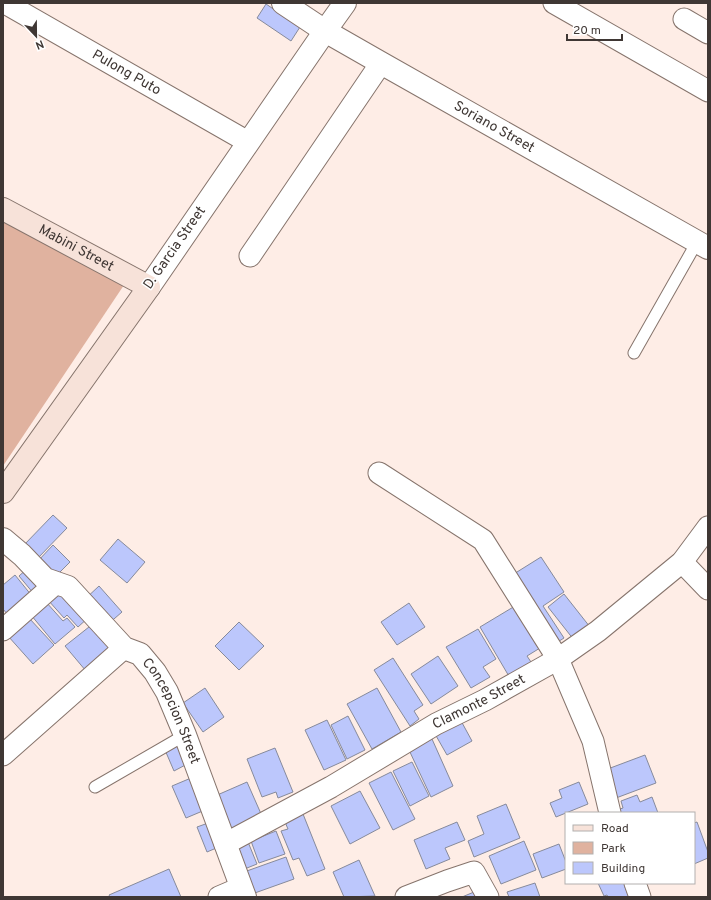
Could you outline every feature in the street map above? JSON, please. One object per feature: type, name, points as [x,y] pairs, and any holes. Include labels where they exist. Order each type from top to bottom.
[{"type":"main road","name":"Mabini Street","points":[[3,209],[149,286]]},
{"type":"main road","name":"D. Garcia Street","points":[[3,492],[149,286]]},
{"type":"street","name":"Pulong Puto","points":[[5,3],[248,142]]},
{"type":"street","name":"Soriano Street","points":[[283,3],[325,31],[702,245]]},
{"type":"street","name":"D. Garcia Street","points":[[149,286],[345,3]]},
{"type":"street","points":[[554,3],[708,90]]},
{"type":"street","points":[[684,19],[708,32]]},
{"type":"street","points":[[250,256],[382,63]]},
{"type":"street","points":[[379,473],[483,540],[558,659],[593,742],[610,812]]},
{"type":"street","name":"Clamonte Street","points":[[225,844],[331,787],[436,724],[485,700],[558,659],[598,631],[682,562],[708,527]]},
{"type":"street","name":"Concepcion Street","points":[[3,539],[22,555],[45,579],[55,584],[68,587],[124,648],[140,654],[155,672],[167,692],[185,735],[242,892]]},
{"type":"street","points":[[682,562],[708,589]]},
{"type":"street","points":[[3,630],[55,584]]},
{"type":"street","points":[[3,755],[124,648]]},
{"type":"street","points":[[406,897],[474,872],[488,897]]},
{"type":"street","points":[[634,884],[640,897]]},
{"type":"street","points":[[219,897],[242,892]]},
{"type":"lane","points":[[634,353],[702,245]]},
{"type":"lane","points":[[95,787],[185,735]]},
{"type":"green space","points":[[3,220],[128,279],[3,466]]},
{"type":"building","points":[[266,4],[300,27],[291,41],[257,18]]},
{"type":"building","points":[[53,515],[67,528],[37,559],[23,546]]},
{"type":"building","points":[[118,539],[145,562],[127,583],[100,560]]},
{"type":"building","points":[[53,545],[70,562],[54,578],[37,562]]},
{"type":"building","points":[[541,557],[564,592],[543,606],[564,638],[553,645],[509,577]]},
{"type":"building","points":[[28,568],[43,586],[34,594],[19,576]]},
{"type":"building","points":[[15,575],[32,596],[8,615],[3,609],[3,585]]},
{"type":"building","points":[[99,586],[122,612],[107,625],[84,600]]},
{"type":"building","points":[[62,588],[89,617],[78,627],[67,615],[64,618],[48,600]]},
{"type":"building","points":[[564,594],[590,627],[574,640],[548,607]]},
{"type":"building","points":[[46,602],[63,621],[67,618],[75,627],[55,644],[31,615]]},
{"type":"building","points":[[409,603],[425,627],[397,645],[381,622]]},
{"type":"building","points":[[515,606],[540,648],[527,656],[533,665],[510,678],[480,627]]},
{"type":"building","points":[[29,618],[54,645],[33,664],[8,636]]},
{"type":"building","points":[[239,622],[264,646],[239,670],[215,646]]},
{"type":"building","points":[[94,623],[114,648],[86,671],[65,646]]},
{"type":"building","points":[[478,629],[496,659],[483,667],[490,677],[471,688],[446,647]]},
{"type":"building","points":[[438,656],[458,686],[431,704],[411,674]]},
{"type":"building","points":[[393,658],[423,705],[414,711],[419,719],[410,726],[374,670]]},
{"type":"building","points":[[205,688],[224,717],[203,732],[183,703]]},
{"type":"building","points":[[377,688],[401,732],[372,749],[347,704]]},
{"type":"building","points":[[348,716],[365,750],[347,759],[331,725]]},
{"type":"building","points":[[460,719],[472,741],[447,755],[435,734]]},
{"type":"building","points":[[327,720],[346,760],[324,770],[305,730]]},
{"type":"building","points":[[432,739],[453,786],[431,797],[409,750]]},
{"type":"building","points":[[182,742],[191,762],[174,771],[165,750]]},
{"type":"building","points":[[275,748],[293,792],[278,798],[276,792],[262,797],[247,759]]},
{"type":"building","points":[[645,755],[656,783],[616,798],[605,770]]},
{"type":"building","points":[[412,762],[429,796],[410,806],[393,771]]},
{"type":"building","points":[[391,772],[415,819],[393,830],[369,783]]},
{"type":"building","points":[[191,778],[205,810],[186,818],[172,786]]},
{"type":"building","points":[[247,782],[262,816],[230,831],[215,796]]},
{"type":"building","points":[[579,782],[588,804],[565,812],[556,817],[550,803],[562,798],[559,790]]},
{"type":"building","points":[[360,791],[380,828],[350,844],[331,806]]},
{"type":"building","points":[[637,795],[640,802],[652,797],[658,812],[614,812],[623,808],[621,801]]},
{"type":"building","points":[[506,804],[520,838],[474,857],[468,841],[484,834],[477,816]]},
{"type":"building","points":[[303,814],[325,869],[307,876],[299,858],[293,860],[281,831],[288,829],[285,822]]},
{"type":"building","points":[[211,822],[221,846],[207,852],[197,827]]},
{"type":"building","points":[[457,822],[465,840],[445,848],[450,859],[426,869],[414,840]]},
{"type":"building","points":[[697,822],[708,852],[708,858],[695,864],[695,823]]},
{"type":"building","points":[[276,831],[285,854],[259,863],[251,841]]},
{"type":"building","points":[[524,841],[536,870],[501,884],[489,856]]},
{"type":"building","points":[[248,842],[257,864],[242,870],[234,848]]},
{"type":"building","points":[[559,844],[565,859],[565,869],[542,878],[533,854]]},
{"type":"building","points":[[286,857],[294,879],[252,894],[244,872]]},
{"type":"building","points":[[359,860],[375,896],[344,897],[333,872]]},
{"type":"building","points":[[169,869],[181,897],[110,897],[109,895]]},
{"type":"building","points":[[535,883],[540,897],[509,897],[507,892]]},
{"type":"building","points":[[598,884],[627,884],[628,886],[625,887],[629,897],[604,896]]},
{"type":"building","points":[[474,892],[476,897],[462,897]]}]
